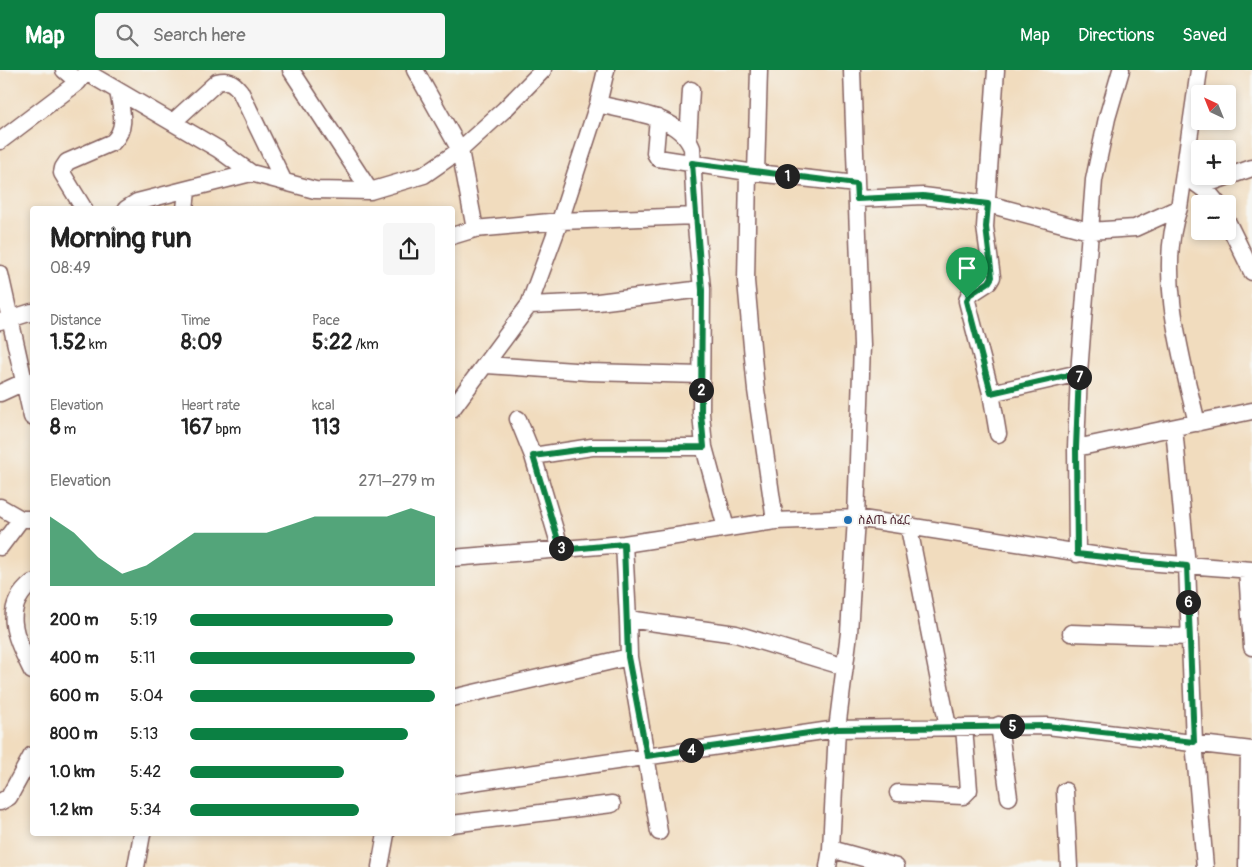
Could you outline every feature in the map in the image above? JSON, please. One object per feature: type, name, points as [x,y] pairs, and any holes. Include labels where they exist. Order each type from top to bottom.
[{"type":"street","points":[[64,70],[84,75],[118,91],[218,149],[251,173],[315,190],[370,191],[424,176],[460,150],[505,109],[541,71]]},
{"type":"street","points":[[291,70],[370,191]]},
{"type":"street","points":[[415,70],[460,150],[475,230]]},
{"type":"street","points":[[455,405],[487,365],[529,305],[560,221],[598,104],[606,70]]},
{"type":"street","points":[[759,70],[746,281],[756,390],[775,521]]},
{"type":"street","points":[[828,867],[831,849],[837,729],[845,667],[856,518],[862,346],[852,70]]},
{"type":"street","points":[[996,70],[986,227],[992,277],[989,282],[969,295],[967,301],[991,393],[998,434]]},
{"type":"street","points":[[1077,554],[1076,448],[1079,373],[1094,180],[1107,118],[1122,70]]},
{"type":"street","points":[[1197,423],[1179,346],[1171,280],[1172,226],[1179,208],[1199,70]]},
{"type":"street","points":[[3,133],[84,75]]},
{"type":"street","points":[[173,122],[217,82],[225,80],[231,82],[240,91],[284,182]]},
{"type":"street","points":[[688,140],[691,90]]},
{"type":"street","points":[[82,206],[62,173],[62,168],[67,162],[112,142],[118,136],[124,125],[118,91]]},
{"type":"street","points":[[598,104],[658,118],[670,124],[688,140],[692,148],[694,216],[702,290],[701,375],[704,447],[726,528]]},
{"type":"street","points":[[658,118],[656,156],[856,192],[923,196],[988,204],[1090,231],[1135,228],[1179,208]]},
{"type":"street","points":[[1201,186],[1252,168]]},
{"type":"street","points":[[131,206],[137,202],[187,191],[251,173]]},
{"type":"street","points":[[1184,177],[1201,186],[1210,195]]},
{"type":"street","points":[[185,206],[187,191]]},
{"type":"street","points":[[455,235],[475,230],[560,221],[694,216]]},
{"type":"street","points":[[1236,239],[1252,272]]},
{"type":"street","points":[[1,283],[6,319],[30,408]]},
{"type":"street","points":[[529,305],[598,302],[702,290]]},
{"type":"street","points":[[6,319],[30,313]]},
{"type":"street","points":[[487,365],[589,372],[701,375]]},
{"type":"street","points":[[991,393],[1079,373]]},
{"type":"street","points":[[0,392],[24,382]]},
{"type":"street","points":[[1076,448],[1252,411]]},
{"type":"street","points":[[518,419],[533,456],[561,550]]},
{"type":"street","points":[[1174,428],[1187,566],[1194,742],[1205,867]]},
{"type":"street","points":[[533,456],[592,448],[704,447]]},
{"type":"street","points":[[0,507],[27,519],[0,547]]},
{"type":"street","points":[[455,558],[624,544],[775,521],[856,518],[1077,554],[1187,566],[1250,570],[1252,647]]},
{"type":"street","points":[[898,793],[963,796],[969,790],[909,528]]},
{"type":"street","points":[[624,544],[628,657],[659,832]]},
{"type":"street","points":[[30,584],[16,595],[8,614],[13,632],[30,667]]},
{"type":"street","points":[[628,619],[736,634],[845,667]]},
{"type":"street","points":[[1071,633],[1190,637]]},
{"type":"street","points":[[455,697],[628,657]]},
{"type":"street","points":[[999,726],[1009,797]]},
{"type":"street","points":[[455,786],[837,729],[1047,726],[1250,750],[1247,867]]},
{"type":"street","points":[[0,802],[9,797],[30,759]]},
{"type":"street","points":[[1064,791],[1069,867]]},
{"type":"street","points":[[455,824],[612,804]]},
{"type":"street","points":[[136,867],[142,836]]},
{"type":"street","points":[[380,867],[386,836]]},
{"type":"street","points":[[831,849],[896,867]]},
{"type":"place","name":"ስልጤ ሰፈር","points":[[848,520]]},
{"type":"route","points":[[692,163],[748,172],[856,184],[857,199],[923,196],[988,204],[986,227],[992,277],[989,282],[967,298],[991,393],[1079,373],[1076,448],[1077,554],[1187,566],[1194,742],[1047,726],[837,729],[647,756],[628,657],[624,544],[561,550],[533,456],[592,448],[704,447],[701,413],[702,290],[694,216],[692,163]]}]
